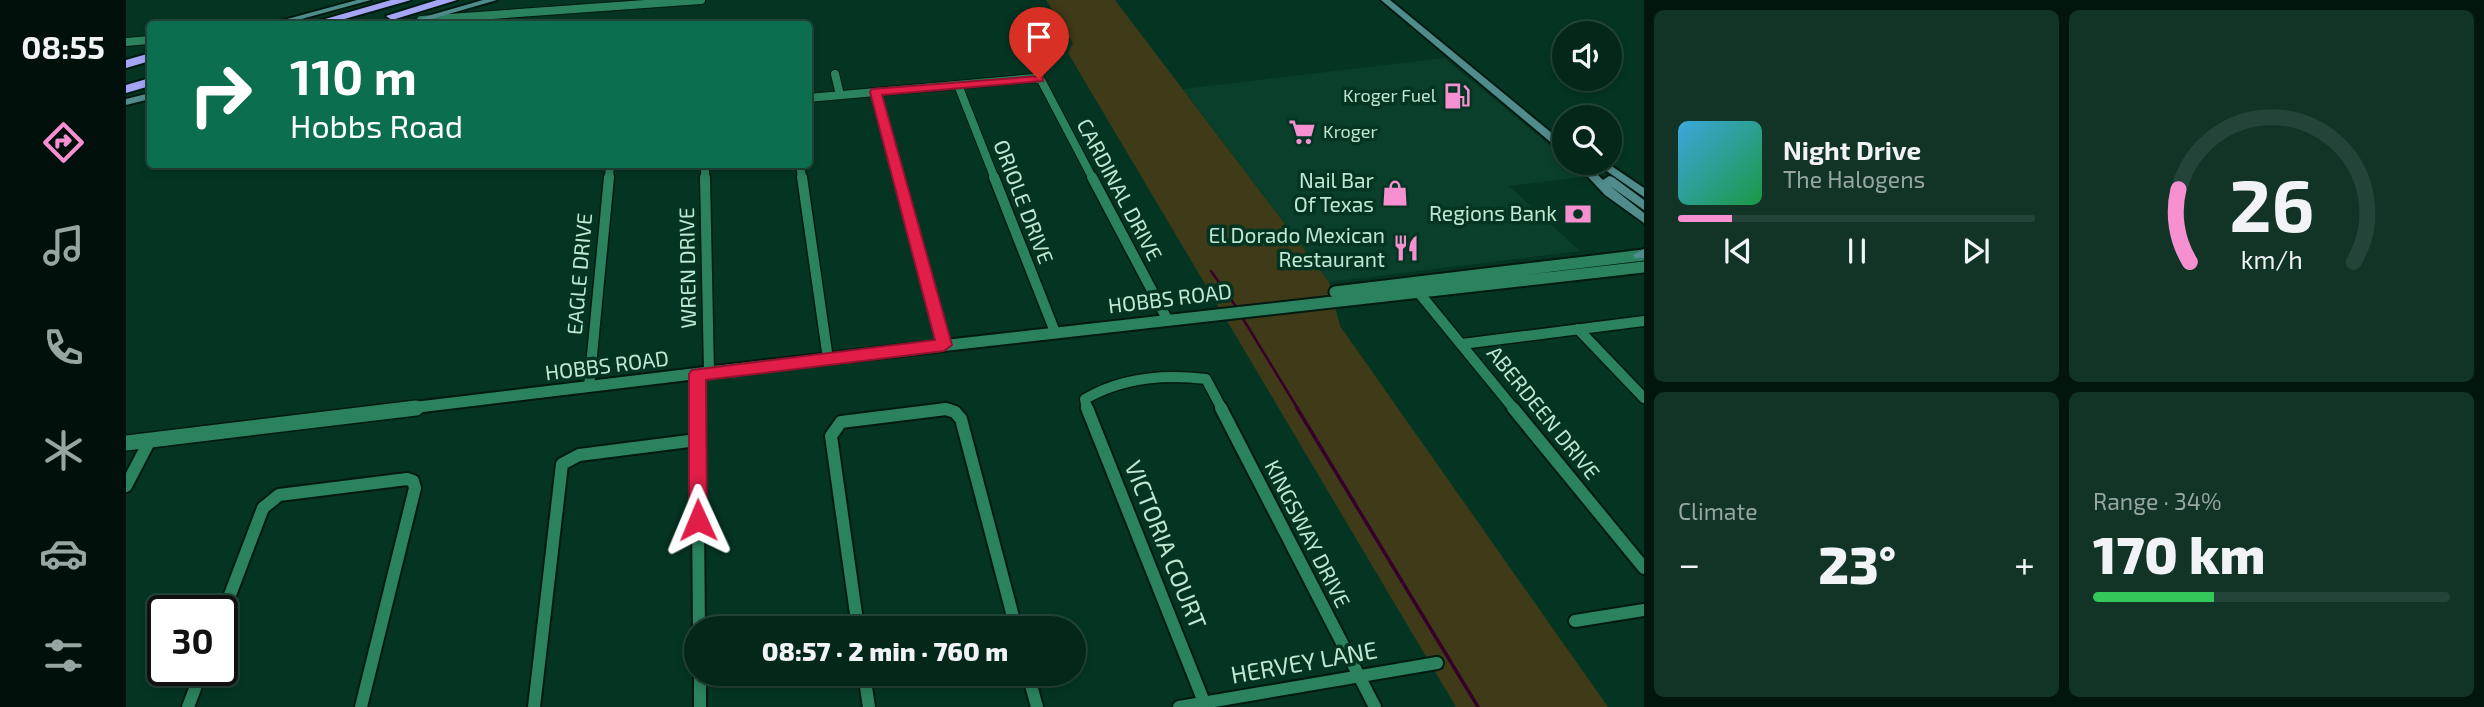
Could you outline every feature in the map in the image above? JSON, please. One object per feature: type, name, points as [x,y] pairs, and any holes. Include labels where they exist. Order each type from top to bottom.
[{"type":"highway","points":[[325,21],[405,0]]},
{"type":"highway","points":[[371,21],[451,0]]},
{"type":"highway","points":[[126,64],[147,61]]},
{"type":"highway","points":[[126,75],[147,62]]},
{"type":"highway","points":[[126,89],[147,83]]},
{"type":"highway","points":[[126,96],[147,91]]},
{"type":"main road","points":[[286,21],[367,0]]},
{"type":"main road","points":[[417,21],[493,0]]},
{"type":"main road","points":[[1385,0],[1401,7],[1552,127]]},
{"type":"main road","points":[[1401,7],[1462,63],[1552,137]]},
{"type":"main road","points":[[1462,63],[1475,64]]},
{"type":"main road","points":[[126,102],[147,97]]},
{"type":"main road","points":[[1592,175],[1644,219]]},
{"type":"main road","points":[[1602,175],[1644,206]]},
{"type":"main road","points":[[1618,175],[1644,193]]},
{"type":"street","points":[[421,20],[702,0]]},
{"type":"street","points":[[126,42],[147,40]]},
{"type":"street","points":[[835,74],[840,95]]},
{"type":"street","name":"CARDINAL DRIVE","points":[[958,85],[1039,79],[1167,319]]},
{"type":"street","points":[[812,98],[958,85]]},
{"type":"street","name":"ORIOLE DRIVE","points":[[958,85],[1055,332]]},
{"type":"street","points":[[876,92],[944,345]]},
{"type":"street","name":"EAGLE DRIVE","points":[[589,387],[610,168]]},
{"type":"street","name":"WREN DRIVE","points":[[699,616],[697,440],[703,373],[705,168]]},
{"type":"street","points":[[801,168],[828,359]]},
{"type":"street","name":"HOBBS ROAD","points":[[1301,303],[1326,293],[1643,257]]},
{"type":"street","name":"HOBBS ROAD","points":[[126,443],[1301,303],[1420,293],[1643,257]]},
{"type":"street","name":"ABERDEEN DRIVE","points":[[1411,283],[1644,568]]},
{"type":"street","points":[[1462,344],[1644,321]]},
{"type":"street","points":[[1578,329],[1644,398]]},
{"type":"street","name":"VICTORIA COURT","points":[[1205,705],[1090,420],[1085,399],[1096,391],[1138,381],[1188,376],[1206,379]]},
{"type":"street","name":"KINGSWAY DRIVE","points":[[1206,379],[1375,707]]},
{"type":"street","points":[[856,616],[831,436],[841,422],[946,409],[961,419],[1013,616]]},
{"type":"street","points":[[126,486],[150,440]]},
{"type":"street","points":[[534,707],[562,464],[579,454],[697,440]]},
{"type":"street","points":[[230,595],[263,508],[269,501],[279,495],[407,479],[413,481],[415,488],[361,707]]},
{"type":"street","points":[[1575,621],[1644,610]]},
{"type":"street","name":"HERVEY LANE","points":[[1179,707],[1205,705],[1437,663]]},
{"type":"street","points":[[188,707],[195,686]]},
{"type":"street","points":[[700,686],[700,707]]},
{"type":"street","points":[[866,686],[869,707]]},
{"type":"street","points":[[1031,686],[1037,707]]},
{"type":"shaded area","points":[[1046,0],[1115,0],[1329,282],[1340,326],[1608,707],[1456,707],[1068,53],[1073,43]]},
{"type":"shaded area","points":[[1444,58],[1552,148],[1552,175],[1582,177],[1509,186],[1580,251],[1329,282],[1183,89]]},
{"type":"waterway","points":[[1211,271],[1237,308]]},
{"type":"waterway","points":[[1242,317],[1298,409]]},
{"type":"waterway","points":[[1297,408],[1478,707]]},
{"type":"place","name":"Kroger Fuel","points":[[1457,96]]},
{"type":"place","name":"Kroger","points":[[1302,132]]},
{"type":"place","name":"Nail Bar Of Texas","points":[[1395,193]]},
{"type":"place","name":"Regions Bank","points":[[1578,214]]},
{"type":"place","name":"El Dorado Mexican Restaurant","points":[[1406,248]]},
{"type":"route","points":[[698,520],[697,374],[944,345],[876,92],[1039,79]]}]
